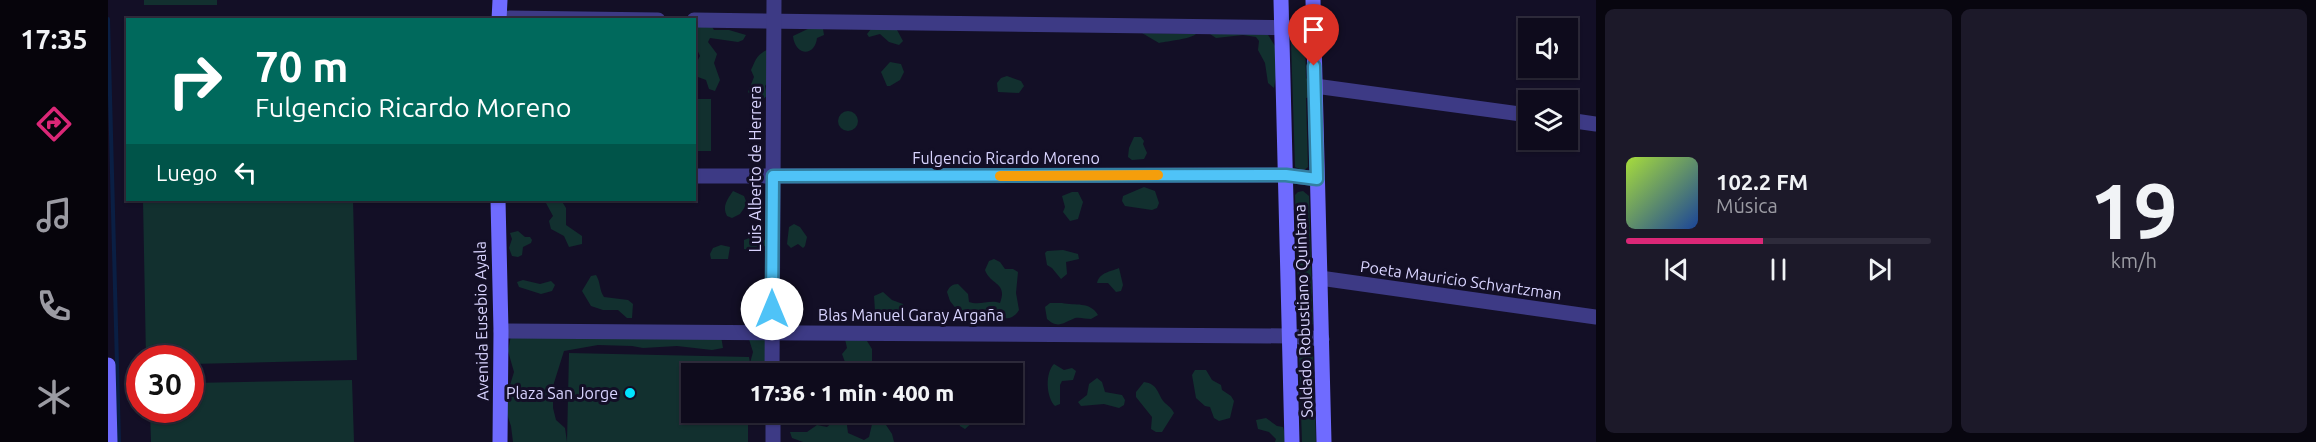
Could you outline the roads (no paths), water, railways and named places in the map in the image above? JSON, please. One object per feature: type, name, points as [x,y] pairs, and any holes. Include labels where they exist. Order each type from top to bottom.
[{"type":"street","points":[[500,0],[500,18]]},
{"type":"street","name":"Luis Alberto de Herrera","points":[[772,363],[774,0]]},
{"type":"street","points":[[1281,0],[1292,442]]},
{"type":"street","name":"Soldado Robustiano Quintana","points":[[1312,0],[1324,442]]},
{"type":"street","points":[[696,20],[1313,28]]},
{"type":"street","points":[[1315,86],[1518,114]]},
{"type":"street","points":[[1578,121],[1596,124]]},
{"type":"street","name":"Fulgencio Ricardo Moreno","points":[[696,176],[1286,175],[1317,179]]},
{"type":"street","name":"Avenida Eusebio Ayala","points":[[498,201],[501,331],[500,442]]},
{"type":"street","name":"Poeta Mauricio Schvartzman","points":[[1320,278],[1596,317]]},
{"type":"street","name":"Blas Manuel Garay Argaña","points":[[501,331],[1290,336],[1322,339]]},
{"type":"street","points":[[108,365],[110,442]]},
{"type":"street","points":[[773,423],[773,442]]},
{"type":"waterway","points":[[108,19],[119,442]]},
{"type":"place","name":"Plaza San Jorge","points":[[630,393]]}]
